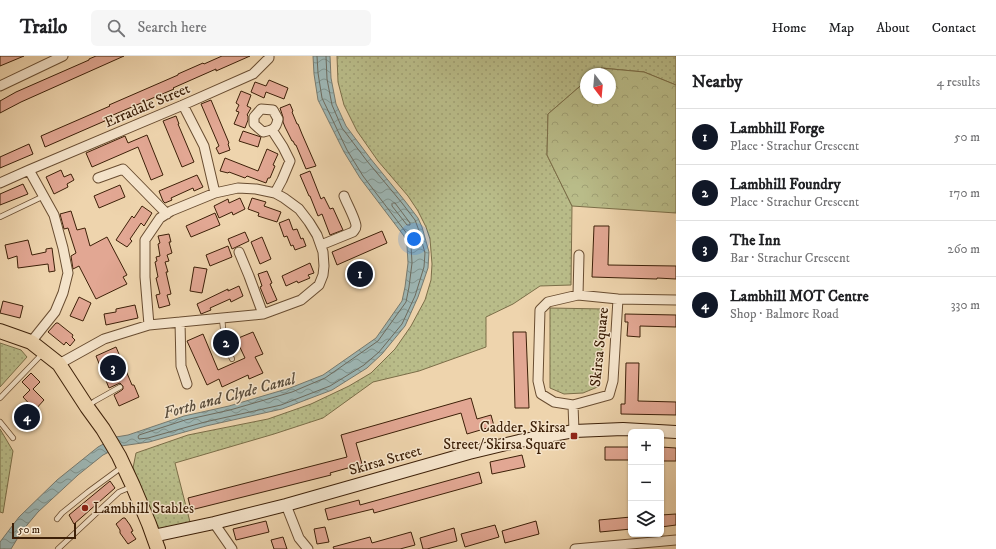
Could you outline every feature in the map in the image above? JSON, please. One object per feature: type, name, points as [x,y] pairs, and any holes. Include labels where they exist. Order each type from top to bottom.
[{"type":"main road","points":[[0,331],[31,342],[59,364],[111,442],[133,486],[156,543]]},
{"type":"street","points":[[0,86],[63,56]]},
{"type":"street","name":"Erradale Street","points":[[0,183],[253,74],[269,58],[269,56]]},
{"type":"street","points":[[183,105],[204,146],[215,193]]},
{"type":"street","points":[[272,130],[283,146],[290,161],[275,193]]},
{"type":"street","points":[[98,178],[123,169],[166,214]]},
{"type":"street","points":[[29,170],[54,215],[68,273],[63,294],[55,312],[31,342]]},
{"type":"street","points":[[59,364],[104,339],[149,325],[262,314],[301,300],[318,285],[323,275],[324,252],[317,235],[309,222],[298,209],[284,198],[275,193],[256,189],[238,188],[215,193],[171,211],[160,218],[145,240],[144,277],[149,325]]},
{"type":"street","points":[[321,245],[353,232],[356,228],[356,223],[344,196]]},
{"type":"street","points":[[239,252],[262,314]]},
{"type":"street","points":[[578,296],[579,255]]},
{"type":"street","name":"Skirsa Square","points":[[578,296],[618,299],[613,381],[609,395],[573,405],[554,402],[541,394],[538,381],[540,310],[548,302],[578,296]]},
{"type":"street","points":[[618,299],[676,300]]},
{"type":"street","points":[[180,322],[181,366],[188,384]]},
{"type":"street","points":[[573,405],[574,431]]},
{"type":"street","name":"Skirsa Street","points":[[156,543],[214,523],[286,505],[469,452],[520,441],[574,431],[623,429],[676,432]]},
{"type":"street","points":[[286,505],[299,538],[308,549]]},
{"type":"street","points":[[214,523],[232,549]]},
{"type":"street","points":[[575,549],[676,540]]},
{"type":"lane","points":[[0,217],[44,196]]},
{"type":"lane","points":[[222,317],[224,339],[232,358]]},
{"type":"lane","points":[[0,398],[44,352]]},
{"type":"lane","points":[[87,407],[120,387]]},
{"type":"lane","points":[[0,422],[13,438]]},
{"type":"lane","points":[[57,519],[121,461]]},
{"type":"lane","points":[[58,549],[120,492],[133,486]]},
{"type":"green space","points":[[337,56],[676,56],[676,85],[644,72],[616,69],[616,68],[580,68],[580,86],[548,114],[547,155],[572,206],[571,285],[540,286],[513,304],[486,317],[486,347],[419,371],[373,382],[323,418],[175,463],[191,526],[156,533],[133,468],[136,453],[188,435],[268,419],[311,404],[349,386],[371,373],[395,349],[411,326],[425,300],[431,280],[432,264],[430,239],[426,227],[408,196],[378,161],[357,131],[344,105],[338,82]]},
{"type":"green space","points":[[616,69],[644,72],[676,85],[676,213],[572,206],[547,155],[548,114],[580,86],[580,104],[616,104]]},
{"type":"green space","points":[[550,308],[604,309],[600,386],[583,393],[564,394],[550,388]]},
{"type":"green space","points":[[0,343],[21,350],[27,357],[0,387]]},
{"type":"green space","points":[[0,429],[13,451],[3,513],[0,512]]},
{"type":"water","points":[[313,56],[330,56],[331,78],[336,104],[346,126],[418,218],[422,227],[429,252],[428,268],[418,297],[405,326],[382,354],[367,368],[332,390],[282,409],[206,426],[149,442],[121,446],[103,455],[78,475],[38,512],[22,531],[11,549],[0,549],[0,542],[19,517],[57,480],[98,447],[116,437],[128,435],[184,416],[229,406],[290,388],[323,375],[376,338],[402,301],[408,263],[407,246],[404,236],[360,178],[344,152],[318,100]]},
{"type":"building","points":[[0,56],[24,56],[0,66]]},
{"type":"building","points":[[96,56],[124,56],[21,102],[0,113],[0,101],[16,92]]},
{"type":"building","points":[[222,56],[250,56],[173,88],[174,89],[106,118],[107,120],[45,147],[41,136],[178,74]]},
{"type":"building","points":[[269,80],[288,88],[284,99],[266,92],[264,98],[251,92],[255,82],[266,86]]},
{"type":"building","points":[[241,91],[251,95],[247,106],[251,108],[247,115],[248,120],[245,128],[234,124],[239,112],[236,111],[239,105],[236,103]]},
{"type":"building","points":[[211,100],[229,143],[230,150],[219,154],[216,148],[219,146],[201,104]]},
{"type":"building","points":[[290,104],[297,124],[316,166],[306,169],[296,145],[292,141],[285,127],[280,108]]},
{"type":"building","points":[[176,116],[194,162],[182,167],[163,121]]},
{"type":"building","points":[[243,131],[261,137],[258,147],[239,141]]},
{"type":"building","points":[[147,135],[163,175],[151,180],[138,147],[92,167],[86,153],[125,136],[128,143]]},
{"type":"building","points":[[29,144],[33,154],[0,168],[0,157]]},
{"type":"building","points":[[267,149],[278,154],[273,165],[275,166],[266,183],[247,176],[245,178],[229,172],[220,171],[225,158],[258,171]]},
{"type":"building","points":[[61,170],[64,177],[71,174],[74,180],[67,184],[68,187],[54,194],[46,177]]},
{"type":"building","points":[[310,171],[321,199],[324,197],[330,209],[333,208],[343,230],[330,235],[322,214],[318,216],[300,175]]},
{"type":"building","points":[[197,175],[203,187],[194,191],[193,188],[171,198],[172,200],[165,203],[163,201],[159,191]]},
{"type":"building","points":[[23,184],[28,194],[0,205],[0,194]]},
{"type":"building","points":[[120,185],[125,197],[99,208],[94,196]]},
{"type":"building","points":[[240,198],[245,209],[233,215],[232,212],[219,218],[214,206],[228,199],[229,203]]},
{"type":"building","points":[[252,198],[266,202],[264,206],[281,212],[277,222],[258,216],[259,213],[248,209]]},
{"type":"building","points":[[142,206],[152,213],[144,226],[141,223],[130,239],[132,241],[127,247],[116,240],[132,216],[134,218]]},
{"type":"building","points":[[71,211],[77,230],[85,228],[90,246],[107,237],[127,275],[123,277],[127,284],[96,299],[79,266],[73,269],[71,256],[76,253],[68,228],[64,229],[60,214]]},
{"type":"building","points":[[215,213],[220,225],[191,237],[186,226]]},
{"type":"building","points":[[289,219],[293,230],[297,229],[306,246],[295,250],[293,245],[291,246],[287,236],[284,237],[279,223]]},
{"type":"building","points":[[594,226],[609,226],[608,265],[676,266],[676,279],[592,277]]},
{"type":"building","points":[[382,231],[387,243],[337,265],[332,252]]},
{"type":"building","points":[[245,232],[249,241],[232,249],[228,239]]},
{"type":"building","points":[[169,234],[171,242],[169,242],[172,253],[167,255],[169,261],[165,262],[171,294],[167,295],[170,305],[159,308],[156,295],[160,294],[156,278],[158,277],[155,262],[157,261],[156,257],[160,256],[158,244],[160,243],[158,236]]},
{"type":"building","points":[[262,237],[271,259],[260,264],[251,242]]},
{"type":"building","points":[[28,240],[32,255],[46,252],[46,249],[52,248],[55,271],[49,272],[48,264],[18,268],[17,256],[8,259],[5,245]]},
{"type":"building","points":[[228,246],[232,257],[210,266],[206,255]]},
{"type":"building","points":[[310,263],[314,273],[308,275],[310,278],[298,283],[297,281],[286,286],[282,276]]},
{"type":"building","points":[[194,267],[207,269],[202,293],[190,291]]},
{"type":"building","points":[[267,271],[272,283],[270,284],[277,300],[267,304],[260,287],[262,286],[258,274]]},
{"type":"building","points":[[239,286],[243,296],[231,302],[230,299],[201,314],[197,304],[228,289],[228,291]]},
{"type":"building","points":[[79,297],[91,303],[83,321],[70,316]]},
{"type":"building","points":[[3,301],[23,306],[20,318],[0,313]]},
{"type":"building","points":[[135,305],[138,318],[106,325],[104,314],[116,312],[116,309]]},
{"type":"building","points":[[625,314],[676,315],[676,327],[640,326],[640,337],[627,336],[628,322],[625,322]]},
{"type":"building","points":[[56,323],[73,335],[72,337],[75,340],[70,346],[66,342],[64,345],[48,332]]},
{"type":"building","points":[[253,332],[263,354],[255,357],[263,373],[249,379],[248,375],[222,387],[219,379],[207,385],[187,341],[203,334],[218,370],[245,358],[236,339]]},
{"type":"building","points":[[513,332],[526,332],[529,408],[515,408]]},
{"type":"building","points":[[116,347],[132,385],[134,385],[139,397],[119,406],[114,395],[123,389],[123,386],[120,383],[109,388],[96,356]]},
{"type":"building","points":[[626,363],[639,363],[638,401],[676,402],[676,415],[621,414],[621,404],[625,404]]},
{"type":"building","points":[[31,373],[40,382],[33,389],[44,400],[35,410],[23,397],[30,390],[22,382]]},
{"type":"building","points":[[471,398],[477,419],[491,415],[494,426],[467,434],[461,413],[356,443],[362,464],[330,473],[331,475],[191,510],[188,498],[347,457],[341,435]]},
{"type":"building","points":[[605,447],[628,447],[628,460],[605,460]]},
{"type":"building","points":[[664,447],[676,448],[676,461],[664,461]]},
{"type":"building","points":[[522,455],[525,467],[492,474],[490,462]]},
{"type":"building","points":[[479,472],[482,483],[374,513],[373,509],[328,520],[325,509],[359,500],[360,505]]},
{"type":"building","name":"Lambhill Stables","points":[[110,481],[115,488],[74,524],[69,515]]},
{"type":"building","points":[[676,514],[676,525],[664,527],[664,515]]},
{"type":"building","points":[[628,517],[628,529],[600,532],[599,520]]},
{"type":"building","points":[[125,518],[130,525],[133,531],[131,532],[136,539],[128,544],[120,533],[120,530],[116,524]]},
{"type":"building","points":[[266,521],[269,532],[236,540],[233,529]]},
{"type":"building","points":[[536,521],[539,534],[505,543],[502,531]]},
{"type":"building","points":[[495,525],[499,537],[465,547],[461,534]]},
{"type":"building","points":[[325,527],[329,542],[317,544],[314,529]]},
{"type":"building","points":[[454,528],[457,541],[423,549],[420,538]]},
{"type":"building","points":[[411,532],[415,545],[400,549],[334,549],[333,547],[370,537],[372,543]]},
{"type":"building","points":[[283,537],[287,549],[274,549],[271,540]]},
{"type":"place","name":"Lambhill Forge","points":[[360,274]]},
{"type":"place","name":"Lambhill Foundry","points":[[226,343]]},
{"type":"place","name":"The Inn","points":[[113,368]]},
{"type":"place","name":"Lambhill MOT Centre","points":[[27,417]]},
{"type":"place","name":"Cadder, Skirsa Street/ Skirsa Square","points":[[574,436]]},
{"type":"place","name":"Lambhill Stables","points":[[85,508]]},
{"type":"water label","name":"Forth and Clyde Canal","points":[[229,395]]}]
